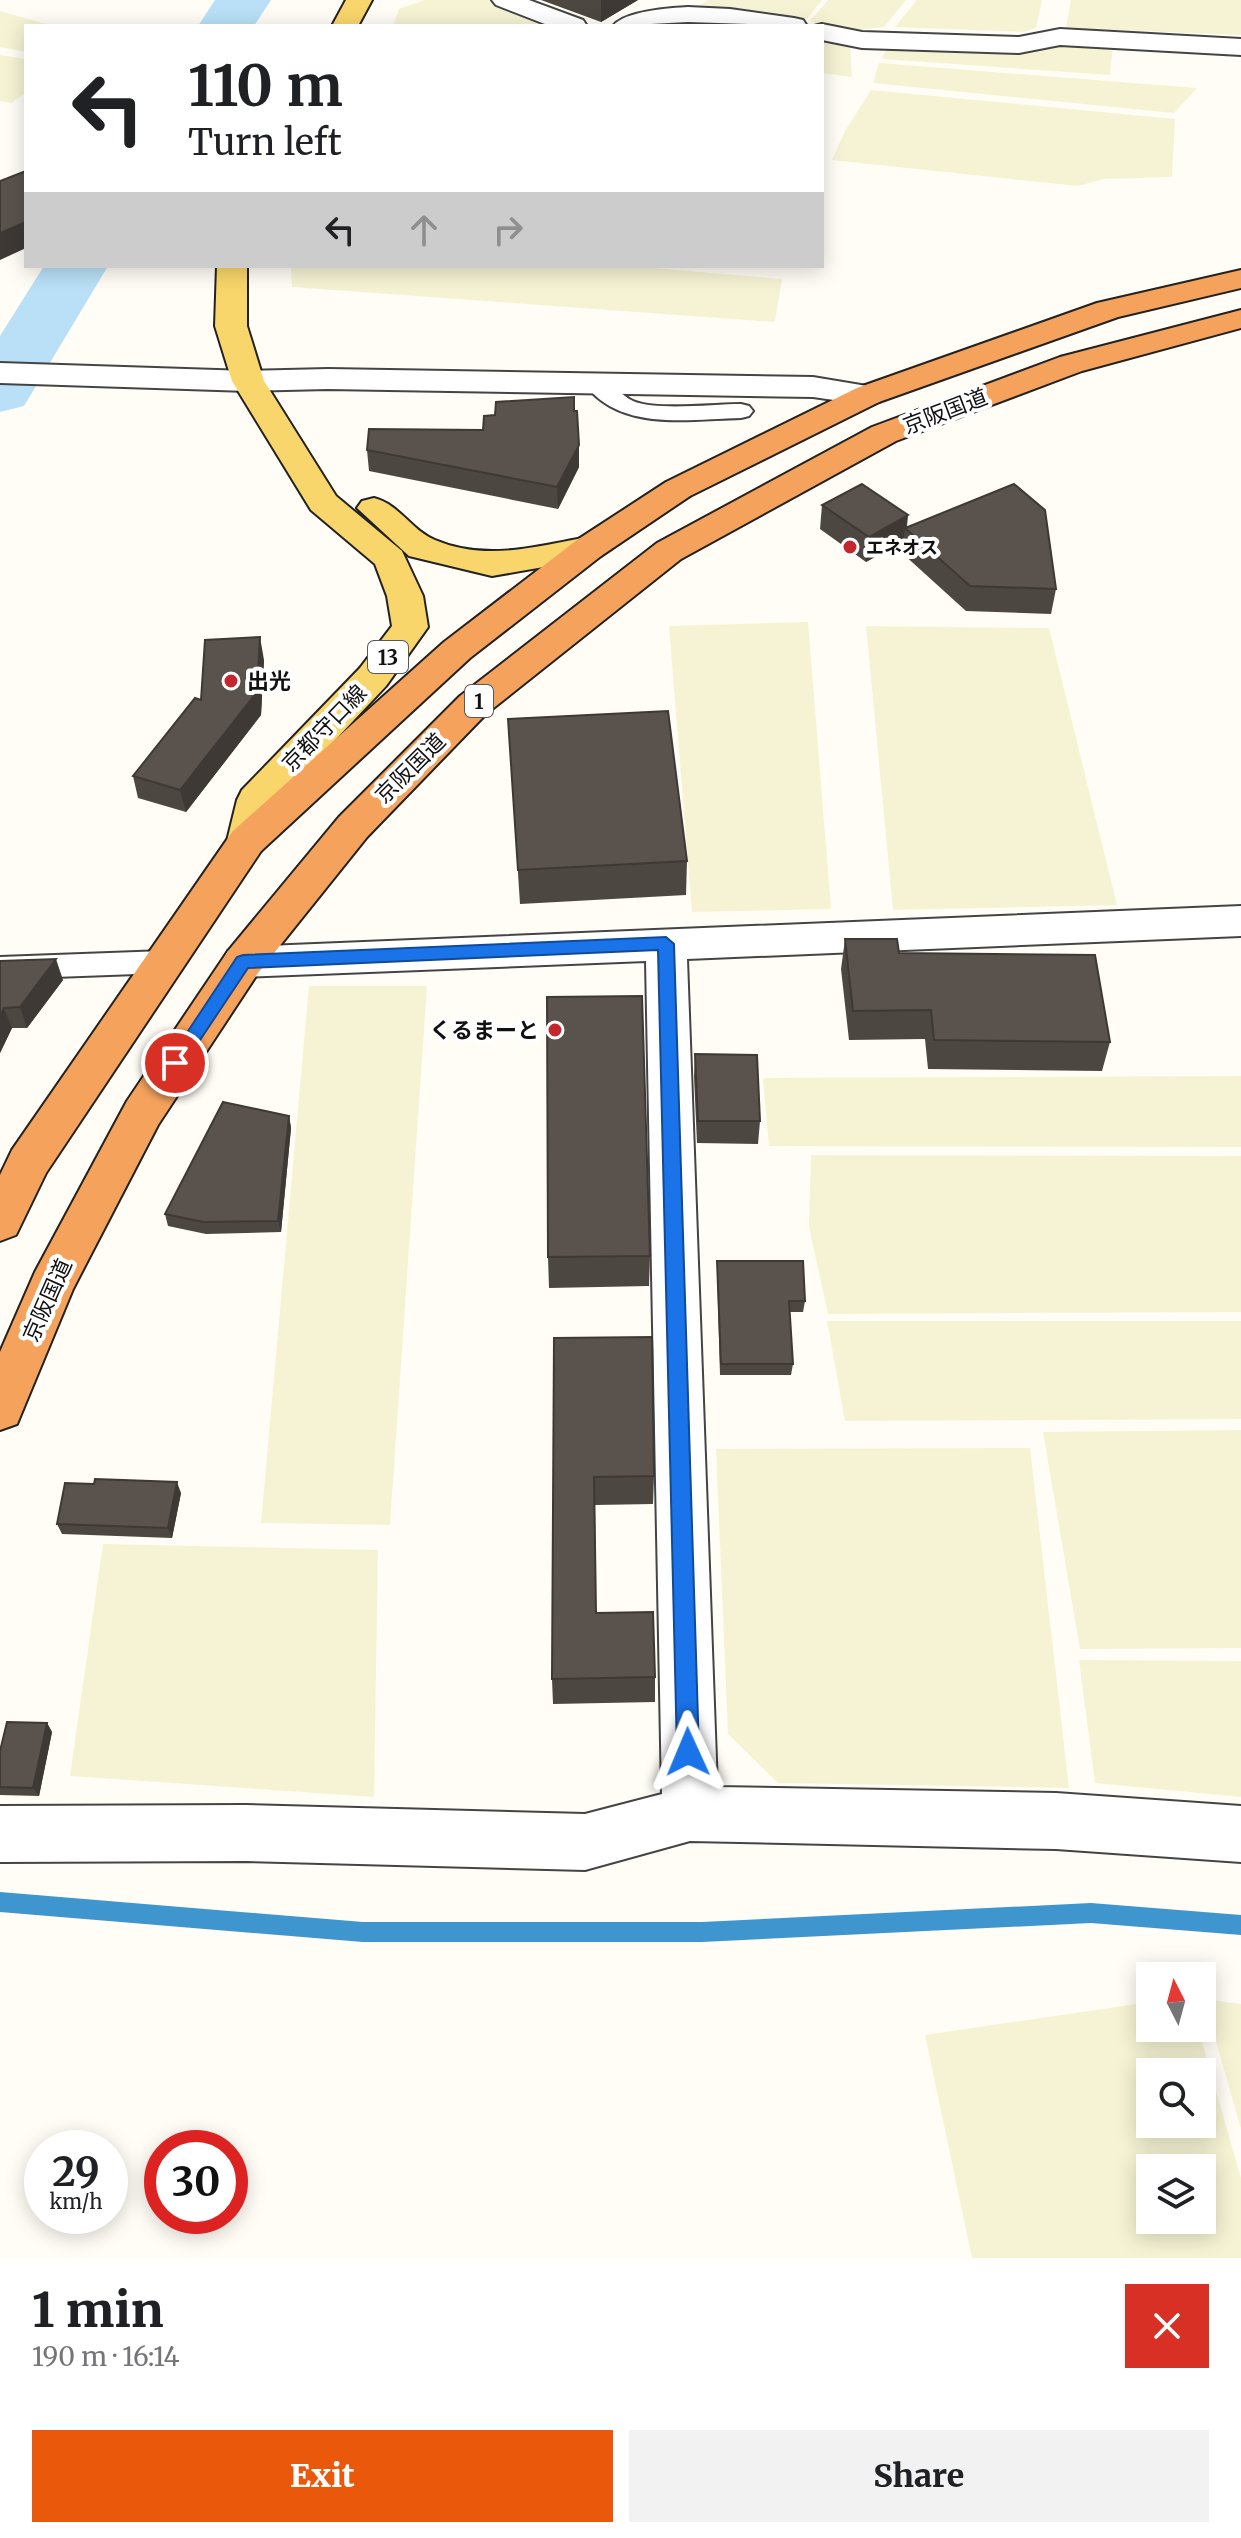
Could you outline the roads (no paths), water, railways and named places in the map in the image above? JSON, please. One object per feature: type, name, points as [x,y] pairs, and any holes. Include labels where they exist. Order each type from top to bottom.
[{"type":"highway","name":"京阪国道","points":[[0,1222],[28,1163],[247,841],[457,650],[589,548],[678,489],[868,395],[1108,310],[1241,279]]},
{"type":"highway","name":"京阪国道","points":[[0,1409],[51,1286],[142,1113],[243,962],[353,827],[473,705],[669,551],[884,434],[1071,364],[1241,319]]},
{"type":"main road","points":[[346,24],[359,0]]},
{"type":"main road","name":"京都守口線","points":[[232,268],[231,326],[248,381],[323,503],[390,559],[405,596],[410,627],[373,677],[256,800],[247,841]]},
{"type":"main road","points":[[303,467],[358,494],[421,548],[492,565],[589,548]]},
{"type":"street","points":[[505,0],[569,24]]},
{"type":"street","points":[[635,24],[678,14],[718,14],[781,24]]},
{"type":"street","points":[[824,32],[862,40],[1019,45],[1060,37],[1241,47]]},
{"type":"street","points":[[0,373],[248,381],[328,379],[813,387],[868,395]]},
{"type":"street","points":[[243,962],[1241,921]]},
{"type":"street","points":[[666,944],[690,1814]]},
{"type":"street","points":[[0,1834],[246,1833],[585,1842],[690,1814],[1056,1821],[1241,1834]]},
{"type":"lane","points":[[597,384],[624,406],[649,412],[741,411]]},
{"type":"lane","points":[[0,968],[164,962]]},
{"type":"waterway","points":[[227,24],[243,0]]},
{"type":"waterway","points":[[0,391],[75,268]]},
{"type":"waterway","points":[[0,1902],[363,1932],[702,1932],[1091,1913],[1241,1925]]},
{"type":"place","name":"エネオス","points":[[850,547]]},
{"type":"place","name":"出光","points":[[231,681]]},
{"type":"place","name":"くるまーと","points":[[555,1030]]}]
